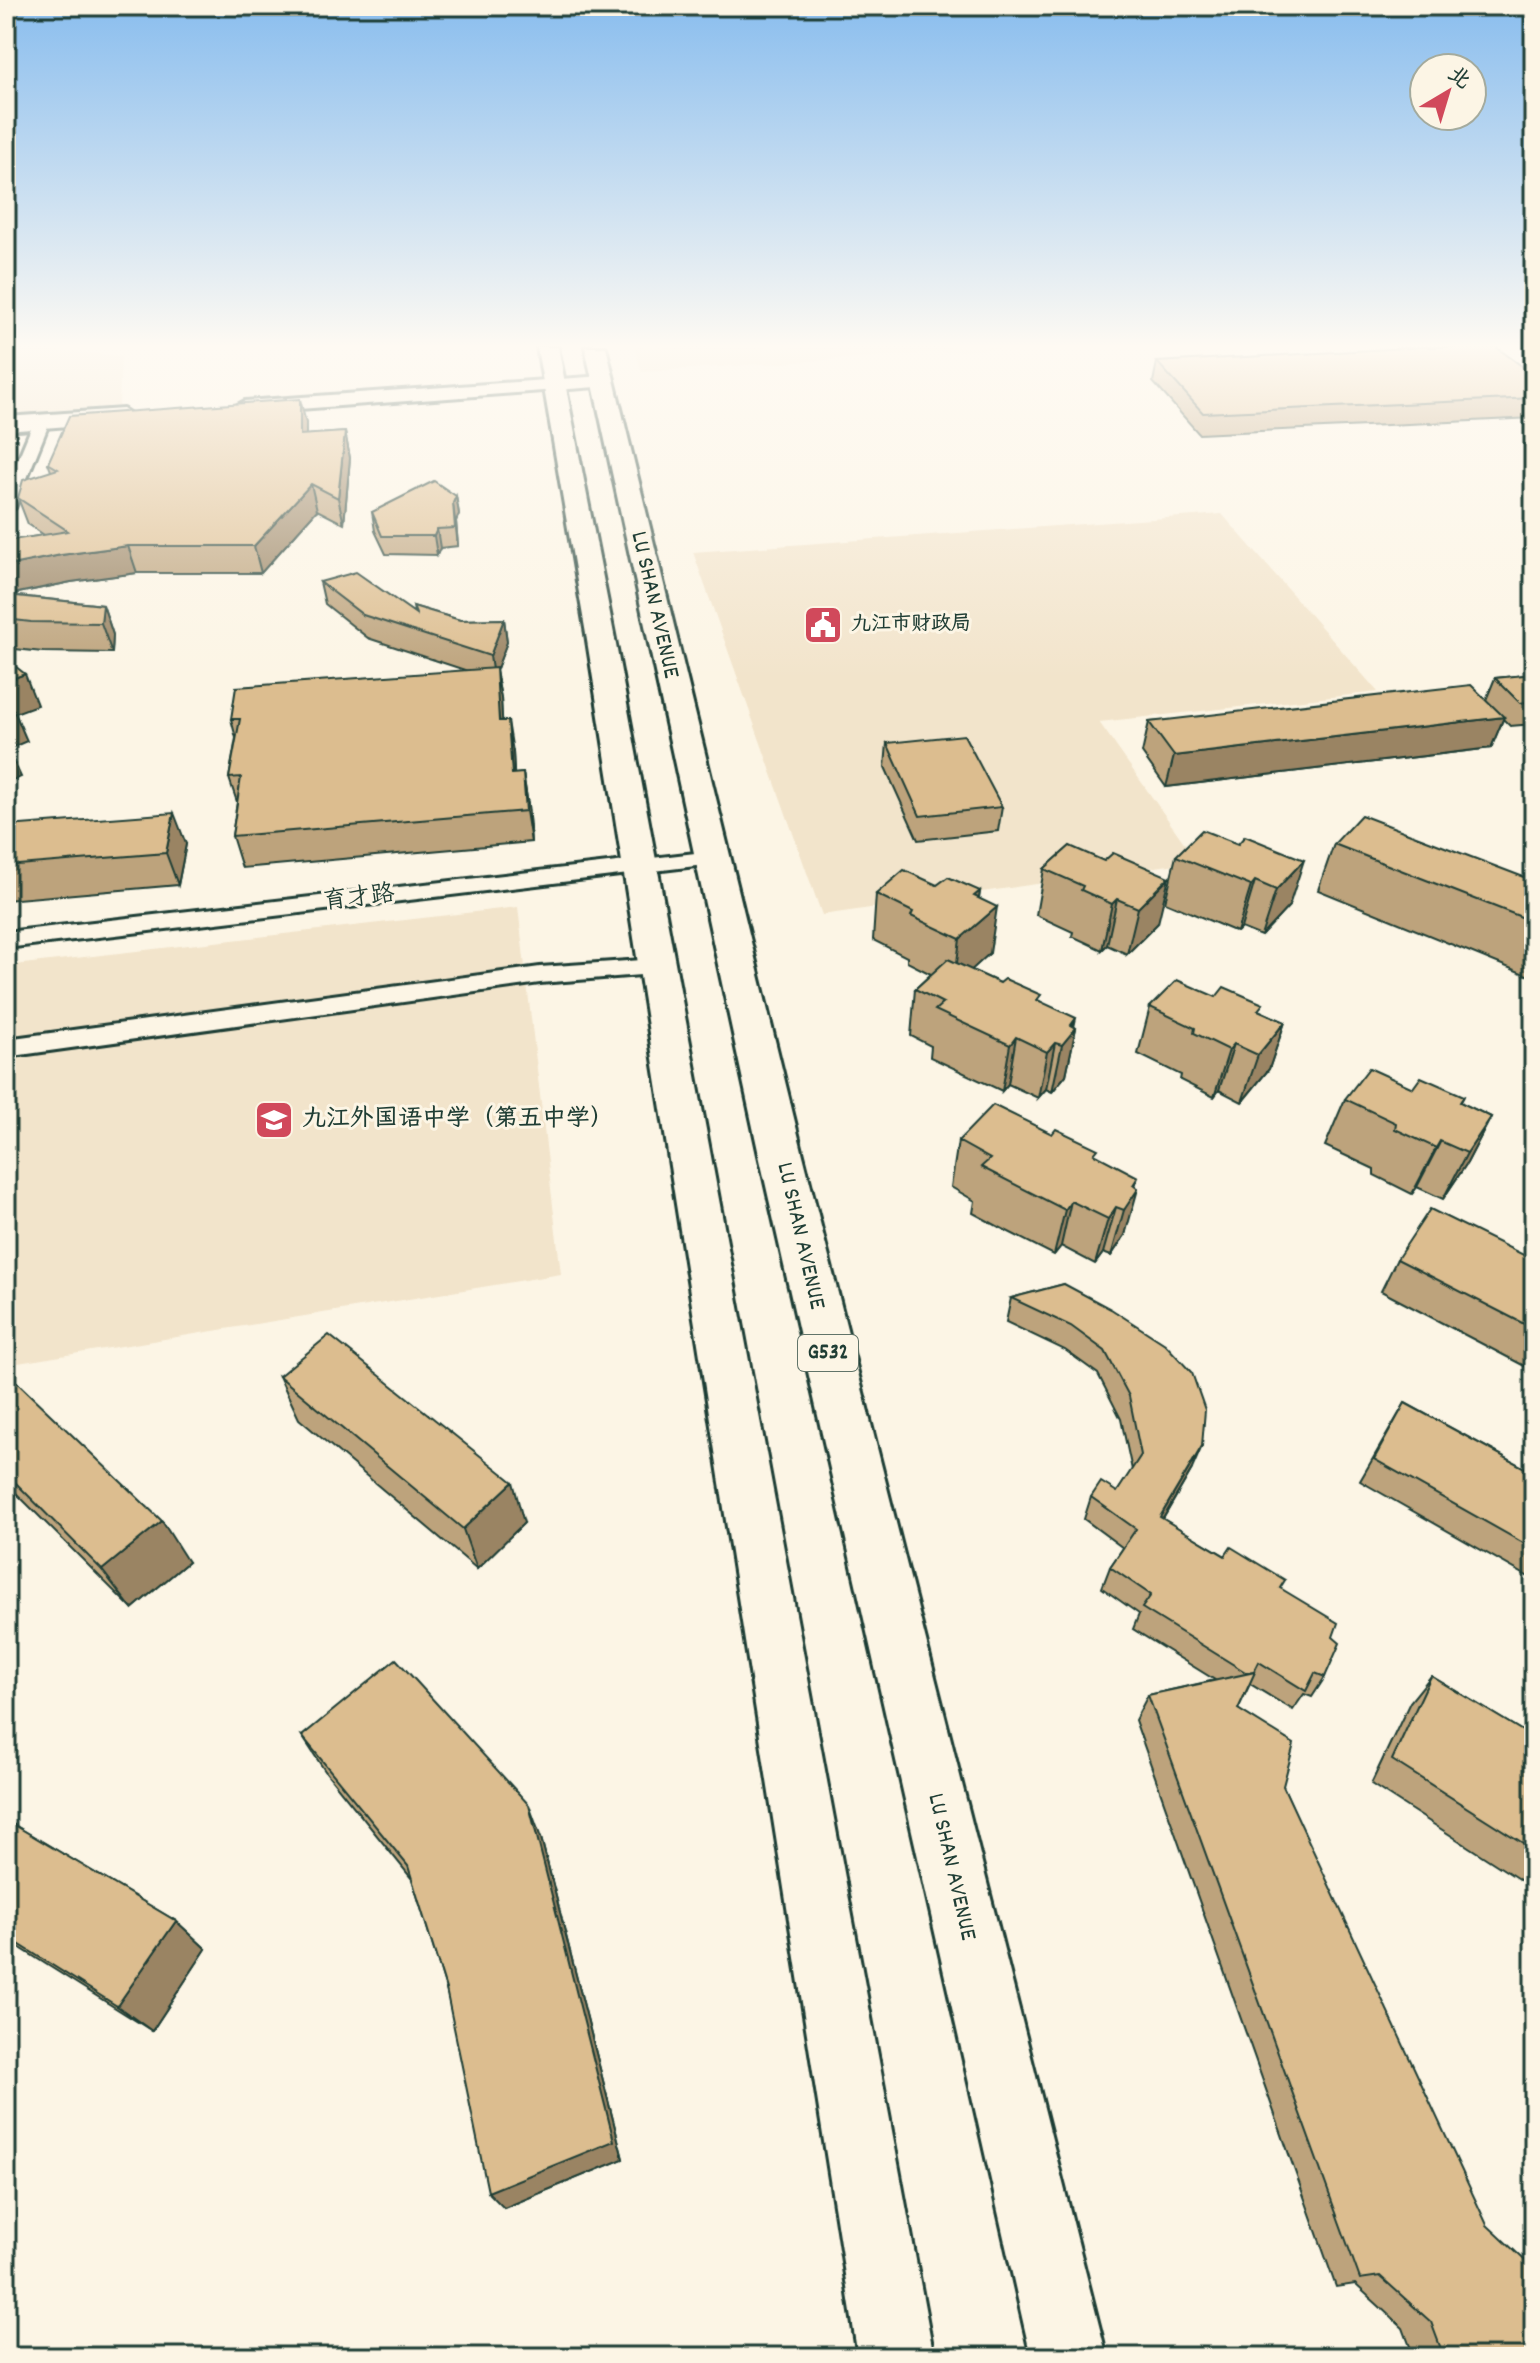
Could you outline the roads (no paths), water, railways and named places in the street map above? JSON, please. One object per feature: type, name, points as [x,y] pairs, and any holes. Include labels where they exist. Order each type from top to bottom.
[{"type":"highway","points":[[566,457],[640,867],[896,2357]]},
{"type":"highway","name":"LU SHAN AVENUE","points":[[620,457],[1069,2357]]},
{"type":"street","points":[[6,508],[27,457]]},
{"type":"street","name":"育才路","points":[[6,940],[713,858]]},
{"type":"street","points":[[6,1048],[540,975],[657,967]]},
{"type":"place","name":"九江市财政局","points":[[823,625]]},
{"type":"place","name":"九江外国语中学（第五中学）","points":[[274,1120]]}]
